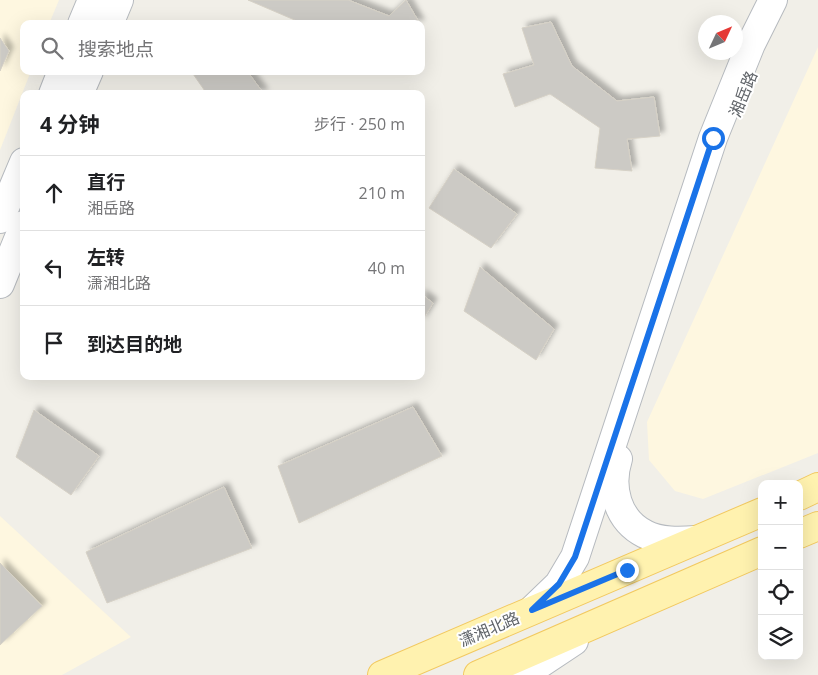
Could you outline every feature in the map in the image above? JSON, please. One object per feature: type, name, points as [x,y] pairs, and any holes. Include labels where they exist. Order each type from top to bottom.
[{"type":"main road","points":[[803,494],[818,488]]},
{"type":"main road","name":"潇湘北路","points":[[382,675],[758,514]]},
{"type":"main road","points":[[803,532],[818,526]]},
{"type":"main road","points":[[478,675],[758,553]]},
{"type":"street","points":[[84,20],[92,0]]},
{"type":"street","points":[[110,20],[118,0]]},
{"type":"street","name":"湘岳路","points":[[532,610],[559,584],[575,557],[713,138],[751,44],[773,0]]},
{"type":"street","name":"湘岳路","points":[[696,540],[658,538],[645,534],[633,524],[624,515],[617,502],[613,488],[616,465],[734,116],[766,39],[787,0]]},
{"type":"street","points":[[54,90],[60,75]]},
{"type":"street","points":[[81,90],[86,75]]},
{"type":"street","points":[[0,219],[20,172]]},
{"type":"street","points":[[0,284],[20,235]]},
{"type":"street","points":[[523,675],[608,618]]},
{"type":"shaded area","points":[[0,0],[59,0],[51,20],[20,20],[20,75],[29,75],[24,90],[20,90],[20,99],[0,150]]},
{"type":"shaded area","points":[[818,47],[818,453],[703,499],[675,491],[649,460],[647,422]]},
{"type":"shaded area","points":[[0,516],[131,637],[62,675],[0,675]]},
{"type":"building","points":[[248,0],[348,0],[389,16],[406,0],[418,20],[295,20]]},
{"type":"building","points":[[551,22],[572,66],[617,101],[654,97],[660,136],[627,139],[632,171],[595,168],[600,128],[550,94],[515,107],[503,74],[534,65],[522,28]]},
{"type":"building","points":[[0,38],[9,51],[0,71]]},
{"type":"building","points":[[194,75],[250,75],[261,90],[204,90]]},
{"type":"building","points":[[454,169],[517,214],[491,248],[429,208]]},
{"type":"building","points":[[480,267],[554,329],[536,360],[464,311]]},
{"type":"building","points":[[425,297],[433,303],[425,316]]},
{"type":"building","points":[[413,407],[442,456],[299,523],[278,466]]},
{"type":"building","points":[[34,410],[99,456],[71,495],[16,457]]},
{"type":"building","points":[[224,487],[252,548],[107,603],[86,552]]},
{"type":"building","points":[[0,563],[42,606],[0,645]]},
{"type":"route","points":[[627,570],[532,610],[559,584],[575,557],[713,138]]}]
